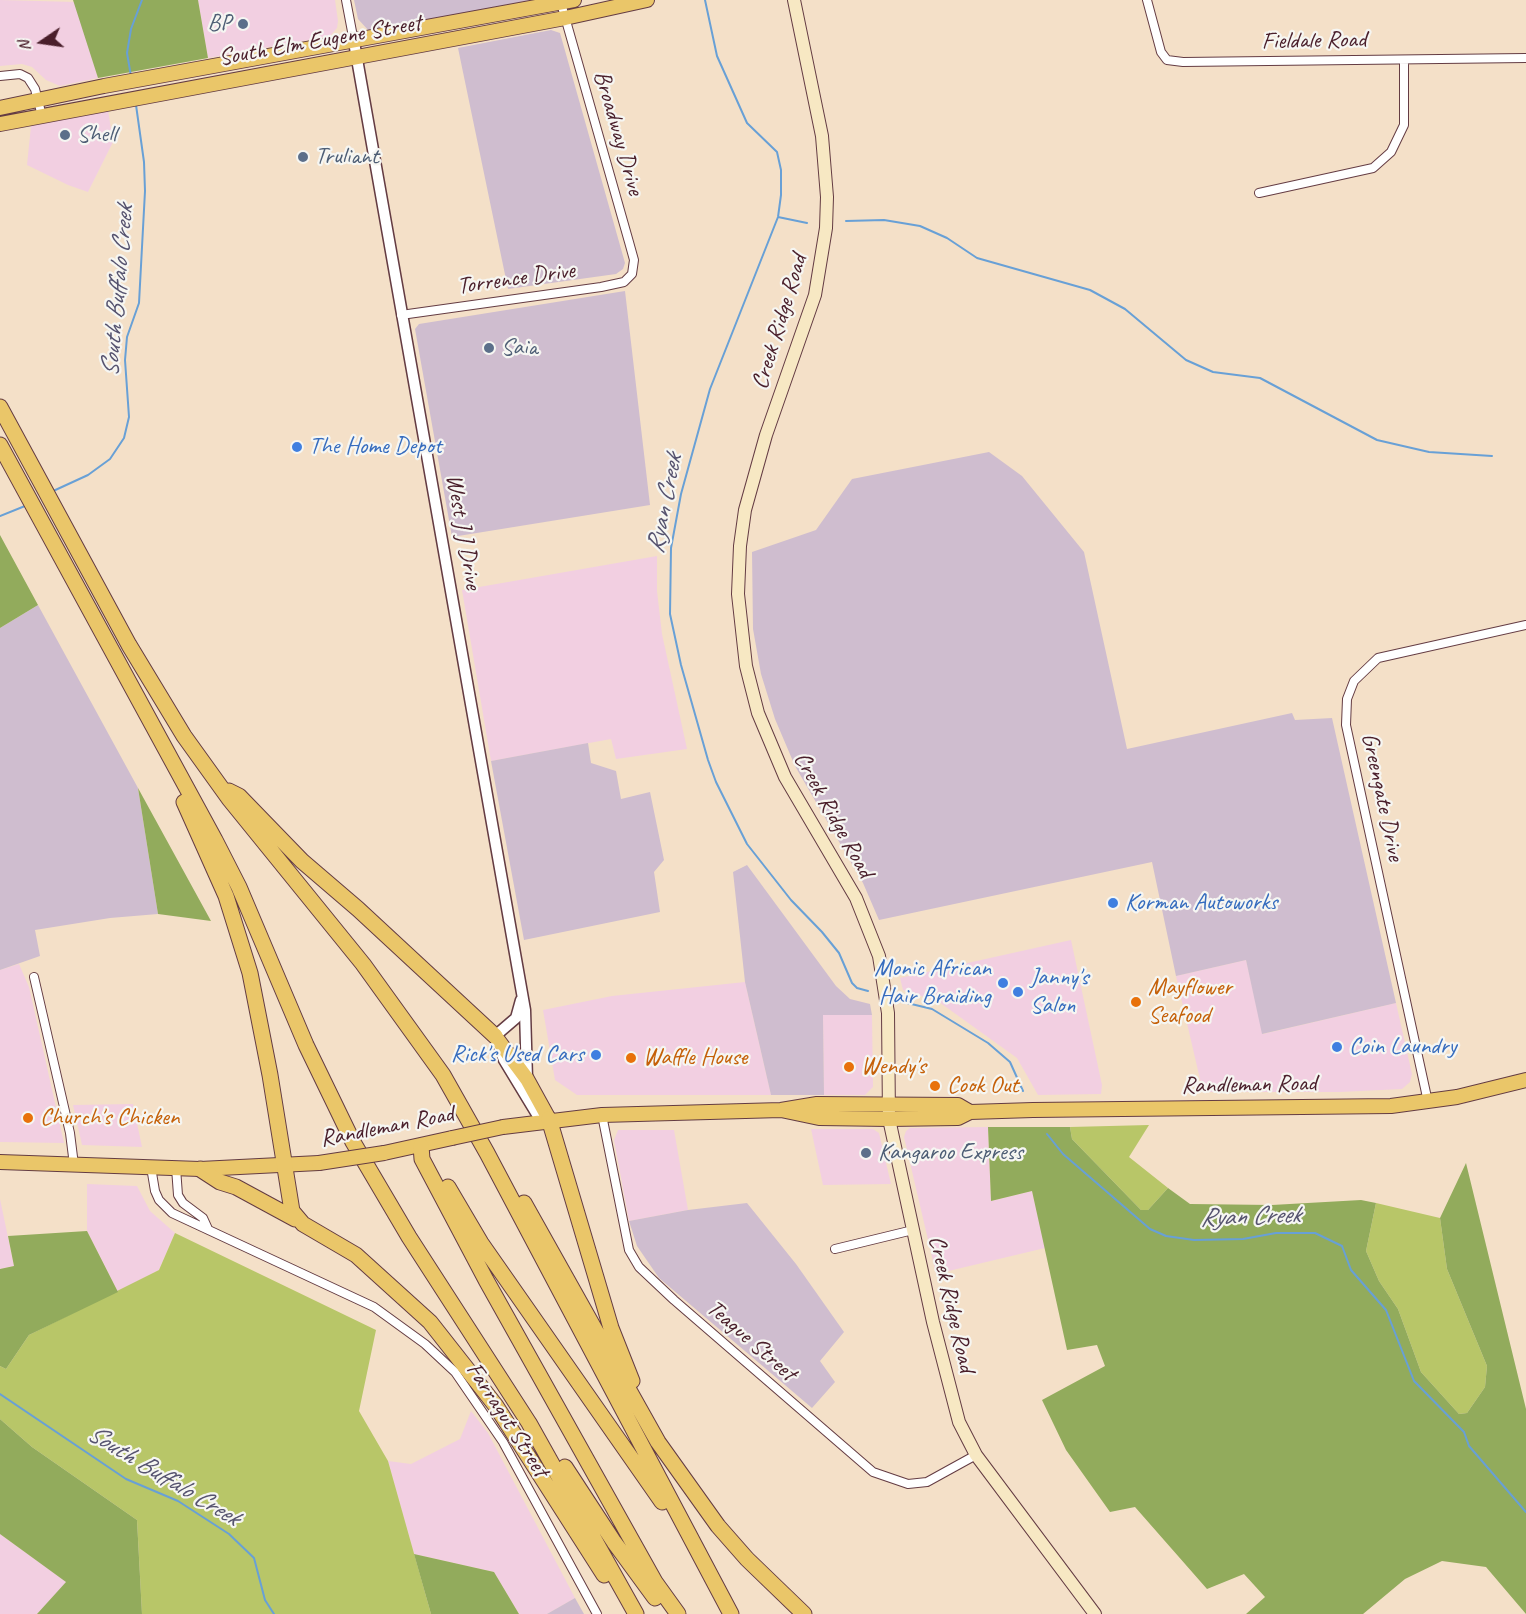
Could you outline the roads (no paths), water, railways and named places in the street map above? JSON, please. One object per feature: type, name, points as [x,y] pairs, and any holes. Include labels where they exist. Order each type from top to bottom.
[{"type":"highway","points":[[0,407],[155,691],[219,786],[402,1015],[443,1075],[487,1153],[731,1614]]},
{"type":"highway","points":[[0,445],[239,887],[306,1045],[353,1142],[409,1237],[529,1423],[636,1614]]},
{"type":"highway","points":[[177,769],[184,803],[226,896],[250,974],[270,1075],[288,1201],[292,1211],[303,1224]]},
{"type":"highway","points":[[219,786],[239,796],[302,861],[358,909],[495,1036]]},
{"type":"highway","points":[[545,1120],[611,1328],[658,1442]]},
{"type":"highway","points":[[421,1146],[430,1155],[482,1243],[627,1449],[717,1588]]},
{"type":"highway","points":[[421,1146],[422,1159],[486,1280],[655,1582],[678,1614]]},
{"type":"highway","points":[[487,1153],[509,1176],[658,1442],[718,1526],[747,1559],[804,1614]]},
{"type":"highway","points":[[200,1169],[220,1182],[277,1207],[356,1255],[430,1322],[496,1406],[627,1614]]},
{"type":"highway","points":[[529,1423],[561,1461],[614,1542],[669,1614]]},
{"type":"main road","name":"South Elm Eugene Street","points":[[0,124],[357,58],[647,0]]},
{"type":"main road","name":"Creek Ridge Road","points":[[794,0],[823,144],[826,228],[815,295],[749,489],[740,546],[739,618],[751,688],[766,735],[785,777],[856,898],[875,944],[888,1013],[889,1112],[947,1383],[958,1422],[976,1455],[1095,1614]]},
{"type":"main road","name":"South Elm Eugene Street","points":[[0,108],[151,77],[354,42],[567,1]]},
{"type":"main road","name":"West J J Drive","points":[[495,1036],[527,1079],[545,1120]]},
{"type":"main road","name":"Randleman Road","points":[[0,1162],[200,1169],[283,1166],[384,1153],[545,1120],[602,1115],[781,1110],[819,1118],[889,1112],[958,1118],[970,1112],[1391,1106],[1428,1102],[1526,1080]]},
{"type":"street","points":[[346,0],[354,42]]},
{"type":"street","name":"Fieldale Road","points":[[1147,0],[1161,52],[1167,60],[1183,62],[1526,58]]},
{"type":"street","name":"Broadway Drive","points":[[567,1],[565,18],[634,260],[632,274]]},
{"type":"street","name":"West J J Drive","points":[[354,42],[526,1018],[527,1079]]},
{"type":"street","points":[[1259,193],[1373,168],[1391,152],[1404,125],[1404,60]]},
{"type":"street","points":[[0,76],[25,75],[33,82],[42,116]]},
{"type":"street","name":"Torrence Drive","points":[[401,315],[601,287],[624,282],[632,274]]},
{"type":"street","name":"Greengate Drive","points":[[1428,1102],[1346,725],[1347,699],[1354,681],[1378,658],[1526,625]]},
{"type":"street","points":[[34,976],[70,1133],[74,1165]]},
{"type":"street","name":"West J J Drive","points":[[495,1036],[518,1015],[521,994]]},
{"type":"street","points":[[495,1036],[504,1060],[545,1120]]},
{"type":"street","name":"Teague Street","points":[[602,1115],[629,1250],[639,1267],[674,1300],[873,1472],[908,1484],[927,1482],[976,1455]]},
{"type":"street","name":"Farragut Street","points":[[151,1167],[155,1191],[165,1207],[172,1213],[374,1307],[425,1344],[455,1372],[503,1442],[597,1614]]},
{"type":"street","name":"Farragut Street","points":[[176,1168],[178,1195],[183,1203],[203,1218],[208,1229]]},
{"type":"street","points":[[836,1249],[913,1230]]},
{"type":"waterway","name":"South Buffalo Creek","points":[[131,76],[127,53],[131,29],[142,0]]},
{"type":"waterway","name":"Ryan Creek","points":[[705,0],[717,56],[747,123],[777,152],[781,170],[781,195],[778,217],[710,389],[681,494],[671,548],[670,614],[681,665],[708,760],[716,782],[747,844],[791,900],[839,953],[852,983],[857,988],[868,991]]},
{"type":"waterway","name":"South Buffalo Creek","points":[[51,492],[88,475],[110,459],[124,438],[129,417],[125,360],[127,337],[139,303],[145,191],[144,162],[136,105]]},
{"type":"waterway","points":[[778,217],[807,223]]},
{"type":"waterway","points":[[846,221],[884,220],[920,226],[947,238],[977,258],[1090,290],[1125,309],[1186,360],[1213,372],[1260,378],[1377,440],[1429,452],[1492,456]]},
{"type":"waterway","name":"South Buffalo Creek","points":[[0,516],[25,506]]},
{"type":"waterway","name":"Ryan Creek","points":[[899,1001],[932,1009],[988,1043],[1010,1062],[1023,1091]]},
{"type":"waterway","name":"Ryan Creek","points":[[1047,1134],[1063,1154],[1150,1229],[1166,1236],[1194,1240],[1243,1239],[1276,1233],[1315,1233],[1342,1246],[1351,1270],[1386,1310],[1414,1381],[1464,1432],[1469,1446],[1526,1512]]},
{"type":"waterway","name":"South Buffalo Creek","points":[[0,1394],[126,1479],[178,1501],[229,1534],[254,1558],[265,1600],[274,1614]]},
{"type":"place","name":"BP","points":[[243,24]]},
{"type":"place","name":"Shell","points":[[65,135]]},
{"type":"place","name":"Truliant","points":[[303,157]]},
{"type":"place","name":"Saia","points":[[489,348]]},
{"type":"place","name":"The Home Depot","points":[[297,447]]},
{"type":"place","name":"Korman Autoworks","points":[[1113,903]]},
{"type":"place","name":"Monic African Hair Braiding","points":[[1003,983]]},
{"type":"place","name":"Janny's Salon","points":[[1018,992]]},
{"type":"place","name":"Mayflower Seafood","points":[[1136,1002]]},
{"type":"place","name":"Coin Laundry","points":[[1337,1047]]},
{"type":"place","name":"Rick's Used Cars","points":[[596,1055]]},
{"type":"place","name":"Waffle House","points":[[631,1058]]},
{"type":"place","name":"Wendy's","points":[[849,1067]]},
{"type":"place","name":"Cook Out","points":[[935,1086]]},
{"type":"place","name":"Church's Chicken","points":[[28,1118]]},
{"type":"place","name":"Kangaroo Express","points":[[866,1153]]}]
